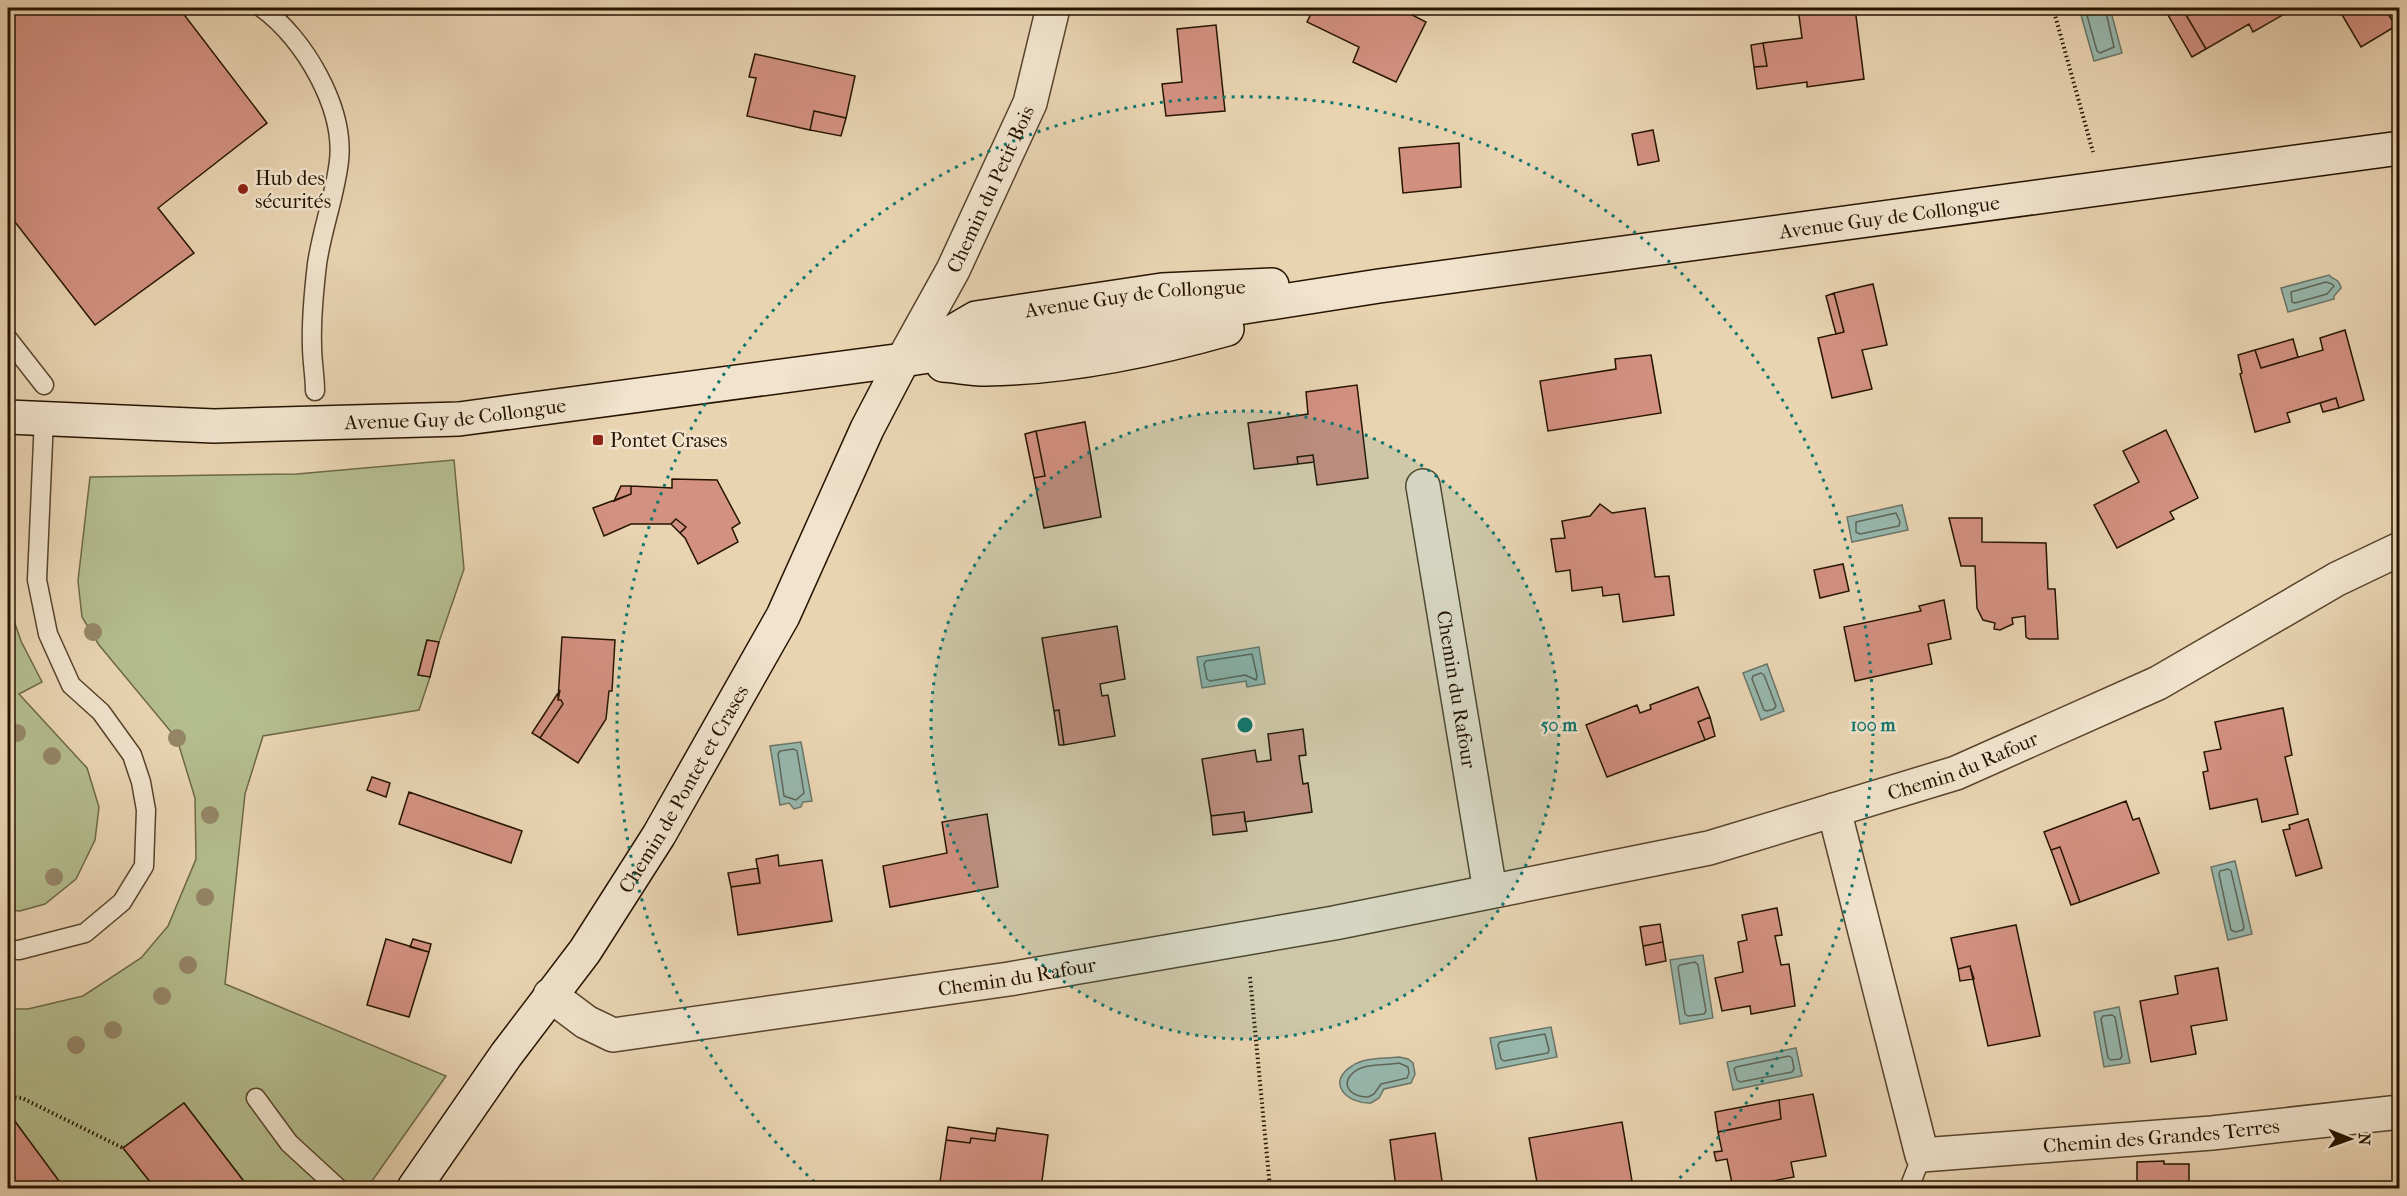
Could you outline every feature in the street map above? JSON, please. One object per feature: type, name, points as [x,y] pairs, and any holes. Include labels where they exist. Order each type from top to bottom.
[{"type":"main road","name":"Chemin du Petit Bois","points":[[903,360],[952,270],[1030,103],[1053,8]]},
{"type":"main road","name":"Avenue Guy de Collongue","points":[[8,417],[214,426],[459,419],[903,360],[983,369],[1065,363],[1190,339],[1379,286],[2400,148]]},
{"type":"main road","name":"Avenue Guy de Collongue","points":[[903,360],[976,318],[1161,290],[1277,285],[1379,286]]},
{"type":"main road","name":"Chemin de Pontet et Crases","points":[[414,1188],[506,1055],[585,951],[659,835],[783,616],[867,429],[903,360]]},
{"type":"main road","name":"Chemin du Rafour","points":[[1423,486],[1490,891]]},
{"type":"main road","name":"Chemin du Rafour","points":[[550,995],[586,1022],[613,1035],[1008,979],[1246,938],[1709,848],[1956,773],[2158,683],[2337,579],[2400,549]]},
{"type":"main road","points":[[1834,810],[1922,1155]]},
{"type":"main road","name":"Chemin des Grandes Terres","points":[[1922,1155],[2212,1133],[2400,1112]]},
{"type":"lane","points":[[262,8],[275,17],[296,39],[325,87],[335,117],[340,159],[318,262],[312,346],[315,391]]},
{"type":"lane","points":[[8,339],[44,385]]},
{"type":"lane","points":[[8,950],[19,950],[85,933],[122,902],[144,866],[146,810],[141,782],[132,755],[101,712],[71,685],[48,634],[37,580],[44,418]]},
{"type":"lane","points":[[256,1098],[289,1143],[338,1188]]},
{"type":"lane","points":[[1909,1188],[1922,1155]]},
{"type":"path","points":[[2053,8],[2103,188]]},
{"type":"path","points":[[1246,938],[1270,1188]]},
{"type":"path","points":[[8,1093],[11,1097],[22,1098],[123,1148]]},
{"type":"green space","points":[[454,460],[464,569],[439,642],[427,640],[418,675],[430,677],[419,710],[263,736],[245,794],[225,984],[446,1076],[367,1188],[249,1188],[184,1103],[123,1148],[155,1188],[64,1188],[8,1112],[8,1009],[28,1009],[83,996],[141,958],[168,926],[196,859],[195,798],[177,739],[99,645],[82,617],[78,581],[90,477],[297,474]]},
{"type":"green space","points":[[8,473],[11,473],[9,606],[21,641],[42,682],[19,694],[87,768],[99,807],[95,840],[76,879],[45,904],[20,911],[8,910]]},
{"type":"water","points":[[2079,8],[2110,8],[2122,53],[2094,61]]},
{"type":"water","points":[[2329,275],[2337,281],[2341,288],[2334,299],[2288,312],[2281,288]]},
{"type":"water","points":[[1902,505],[1908,530],[1852,542],[1847,517]]},
{"type":"water","points":[[1259,647],[1265,684],[1247,687],[1246,681],[1202,688],[1197,657]]},
{"type":"water","points":[[1767,664],[1784,711],[1761,720],[1743,673]]},
{"type":"water","points":[[801,742],[812,801],[803,802],[801,807],[794,809],[789,803],[780,805],[770,746]]},
{"type":"water","points":[[2235,861],[2252,934],[2228,940],[2211,867]]},
{"type":"water","points":[[1703,955],[1713,1018],[1680,1024],[1670,960]]},
{"type":"water","points":[[2119,1007],[2130,1063],[2104,1067],[2094,1012]]},
{"type":"water","points":[[1551,1027],[1557,1057],[1496,1069],[1490,1038]]},
{"type":"water","points":[[1796,1048],[1802,1076],[1733,1090],[1727,1062]]},
{"type":"water","points":[[1399,1057],[1413,1063],[1415,1074],[1411,1083],[1384,1089],[1379,1098],[1371,1103],[1354,1100],[1342,1091],[1340,1079],[1344,1072],[1357,1063]]},
{"type":"building","points":[[8,8],[179,8],[267,123],[158,208],[194,253],[95,325],[8,213]]},
{"type":"building","points":[[1314,8],[1399,8],[1426,22],[1396,82],[1353,62],[1359,47],[1307,22]]},
{"type":"building","points":[[1798,8],[1855,8],[1864,79],[1807,87],[1807,82],[1757,89],[1754,67],[1767,66],[1763,43],[1802,38]]},
{"type":"building","points":[[2164,8],[2182,8],[2206,49],[2192,57]]},
{"type":"building","points":[[2182,8],[2295,8],[2253,32],[2249,24],[2206,49]]},
{"type":"building","points":[[2338,8],[2384,8],[2396,26],[2361,47]]},
{"type":"building","points":[[2384,8],[2400,8],[2400,24],[2396,26]]},
{"type":"building","points":[[1216,25],[1225,111],[1166,116],[1162,84],[1182,82],[1177,29]]},
{"type":"building","points":[[1763,43],[1767,66],[1754,67],[1751,45]]},
{"type":"building","points":[[755,54],[855,76],[846,118],[814,111],[810,130],[747,116],[756,78],[749,77]]},
{"type":"building","points":[[814,111],[846,118],[841,136],[810,130]]},
{"type":"building","points":[[1653,130],[1659,161],[1638,165],[1632,134]]},
{"type":"building","points":[[1459,143],[1461,187],[1403,193],[1399,148]]},
{"type":"building","points":[[1873,284],[1887,345],[1862,350],[1872,389],[1832,398],[1818,338],[1844,332],[1834,293]]},
{"type":"building","points":[[1834,293],[1844,332],[1836,334],[1826,296]]},
{"type":"building","points":[[2345,330],[2364,400],[2339,408],[2336,398],[2287,413],[2290,422],[2255,432],[2240,374],[2242,373],[2238,355],[2255,350],[2261,368],[2323,350],[2320,338]]},
{"type":"building","points":[[2293,339],[2298,357],[2261,368],[2255,350]]},
{"type":"building","points":[[1651,355],[1661,413],[1548,431],[1540,381],[1616,369],[1615,359]]},
{"type":"building","points":[[1357,385],[1368,478],[1317,485],[1313,455],[1297,457],[1298,464],[1254,469],[1248,423],[1308,414],[1306,392]]},
{"type":"building","points":[[2336,398],[2339,408],[2323,412],[2320,403]]},
{"type":"building","points":[[1085,422],[1101,517],[1044,528],[1034,478],[1045,476],[1036,431]]},
{"type":"building","points":[[2166,430],[2198,498],[2170,512],[2174,519],[2117,548],[2094,505],[2139,482],[2123,451]]},
{"type":"building","points":[[1036,431],[1045,476],[1034,478],[1025,434]]},
{"type":"building","points":[[1313,455],[1314,462],[1298,464],[1297,457]]},
{"type":"building","points":[[672,479],[717,480],[740,523],[732,528],[738,542],[698,564],[685,538],[680,533],[686,527],[676,519],[671,524],[631,524],[604,536],[593,508],[631,494],[631,486],[672,488]]},
{"type":"building","points":[[621,486],[631,486],[631,494],[614,501]]},
{"type":"building","points":[[1600,504],[1612,513],[1645,508],[1655,577],[1669,576],[1674,615],[1623,622],[1619,594],[1603,596],[1602,587],[1572,591],[1570,570],[1556,572],[1551,539],[1565,538],[1562,521],[1590,516]]},
{"type":"building","points":[[1949,518],[1982,518],[1982,542],[2046,543],[2048,589],[2055,589],[2058,639],[2029,639],[2026,637],[2025,616],[2012,618],[2013,624],[2000,630],[1994,629],[1995,623],[1983,620],[1977,608],[1975,566],[1961,566]]},
{"type":"building","points":[[676,519],[686,527],[680,533],[671,524]]},
{"type":"building","points":[[1843,564],[1849,591],[1820,598],[1814,570]]},
{"type":"building","points":[[1944,600],[1951,639],[1928,644],[1932,664],[1855,681],[1844,627],[1921,611],[1919,606]]},
{"type":"building","points":[[1117,626],[1125,679],[1100,684],[1102,696],[1108,695],[1115,736],[1064,745],[1059,710],[1054,711],[1042,638]]},
{"type":"building","points":[[562,637],[615,640],[612,691],[609,691],[606,719],[578,763],[540,738],[563,704],[561,700],[558,700]]},
{"type":"building","points":[[427,640],[439,642],[430,677],[418,675]]},
{"type":"building","points":[[1698,687],[1710,717],[1698,722],[1705,740],[1607,777],[1586,725],[1637,705],[1640,713],[1651,709],[1650,705]]},
{"type":"building","points":[[560,690],[558,700],[561,700],[563,704],[540,738],[532,733]]},
{"type":"building","points":[[2283,708],[2292,755],[2285,757],[2298,814],[2262,822],[2257,799],[2210,809],[2203,772],[2208,771],[2204,752],[2221,749],[2215,722]]},
{"type":"building","points":[[1059,710],[1064,745],[1059,745],[1054,711]]},
{"type":"building","points":[[1710,717],[1715,736],[1705,740],[1698,722]]},
{"type":"building","points":[[1303,729],[1306,755],[1299,756],[1303,784],[1308,783],[1312,812],[1245,822],[1244,812],[1211,816],[1202,759],[1255,750],[1257,762],[1271,760],[1268,734]]},
{"type":"building","points":[[372,777],[390,783],[386,797],[367,790]]},
{"type":"building","points":[[409,792],[522,831],[511,863],[399,824]]},
{"type":"building","points":[[2126,801],[2133,820],[2139,818],[2159,873],[2080,902],[2060,847],[2051,850],[2044,832]]},
{"type":"building","points":[[1244,812],[1247,831],[1213,835],[1211,816]]},
{"type":"building","points":[[987,814],[998,887],[890,907],[883,866],[947,853],[942,822]]},
{"type":"building","points":[[2308,819],[2322,868],[2296,876],[2283,830],[2290,829],[2289,825]]},
{"type":"building","points":[[2060,847],[2080,902],[2071,905],[2051,850]]},
{"type":"building","points":[[778,855],[779,866],[822,860],[832,921],[738,935],[731,887],[760,883],[756,859]]},
{"type":"building","points":[[758,868],[760,883],[731,887],[728,873]]},
{"type":"building","points":[[1777,908],[1782,935],[1775,936],[1781,965],[1789,964],[1795,1006],[1751,1014],[1750,1006],[1722,1011],[1715,978],[1743,972],[1738,942],[1747,940],[1742,915]]},
{"type":"building","points":[[1660,924],[1663,942],[1643,946],[1640,927]]},
{"type":"building","points":[[2016,925],[2040,1036],[1988,1046],[1970,966],[1958,969],[1951,938]]},
{"type":"building","points":[[386,939],[429,952],[409,1017],[367,1005]]},
{"type":"building","points":[[413,939],[431,944],[429,952],[410,947]]},
{"type":"building","points":[[1663,942],[1666,961],[1646,965],[1643,946]]},
{"type":"building","points":[[1970,966],[1974,979],[1960,981],[1958,969]]},
{"type":"building","points":[[2218,968],[2227,1020],[2191,1026],[2196,1054],[2151,1062],[2140,1001],[2178,994],[2175,976]]},
{"type":"building","points":[[1813,1094],[1826,1156],[1791,1162],[1794,1177],[1757,1184],[1758,1188],[1733,1188],[1727,1159],[1716,1161],[1714,1152],[1722,1151],[1718,1132],[1781,1119],[1779,1100]]},
{"type":"building","points":[[1779,1100],[1781,1119],[1718,1132],[1715,1112]]},
{"type":"building","points":[[184,1103],[249,1188],[155,1188],[123,1148]]},
{"type":"building","points":[[8,1112],[59,1181],[48,1188],[8,1188]]},
{"type":"building","points":[[1622,1122],[1632,1181],[1586,1188],[1538,1188],[1529,1138]]},
{"type":"building","points":[[948,1127],[996,1134],[995,1141],[971,1138],[970,1143],[946,1140]]},
{"type":"building","points":[[997,1128],[1048,1135],[1041,1188],[984,1188],[940,1182],[946,1140],[970,1143],[971,1138],[995,1141]]},
{"type":"building","points":[[1435,1133],[1443,1188],[1396,1188],[1390,1140]]},
{"type":"building","points":[[2164,1161],[2164,1164],[2189,1164],[2189,1188],[2137,1188],[2137,1162]]},
{"type":"place","name":"Hub des sécurités","points":[[243,189]]},
{"type":"place","name":"Pontet Crases","points":[[598,440]]}]
